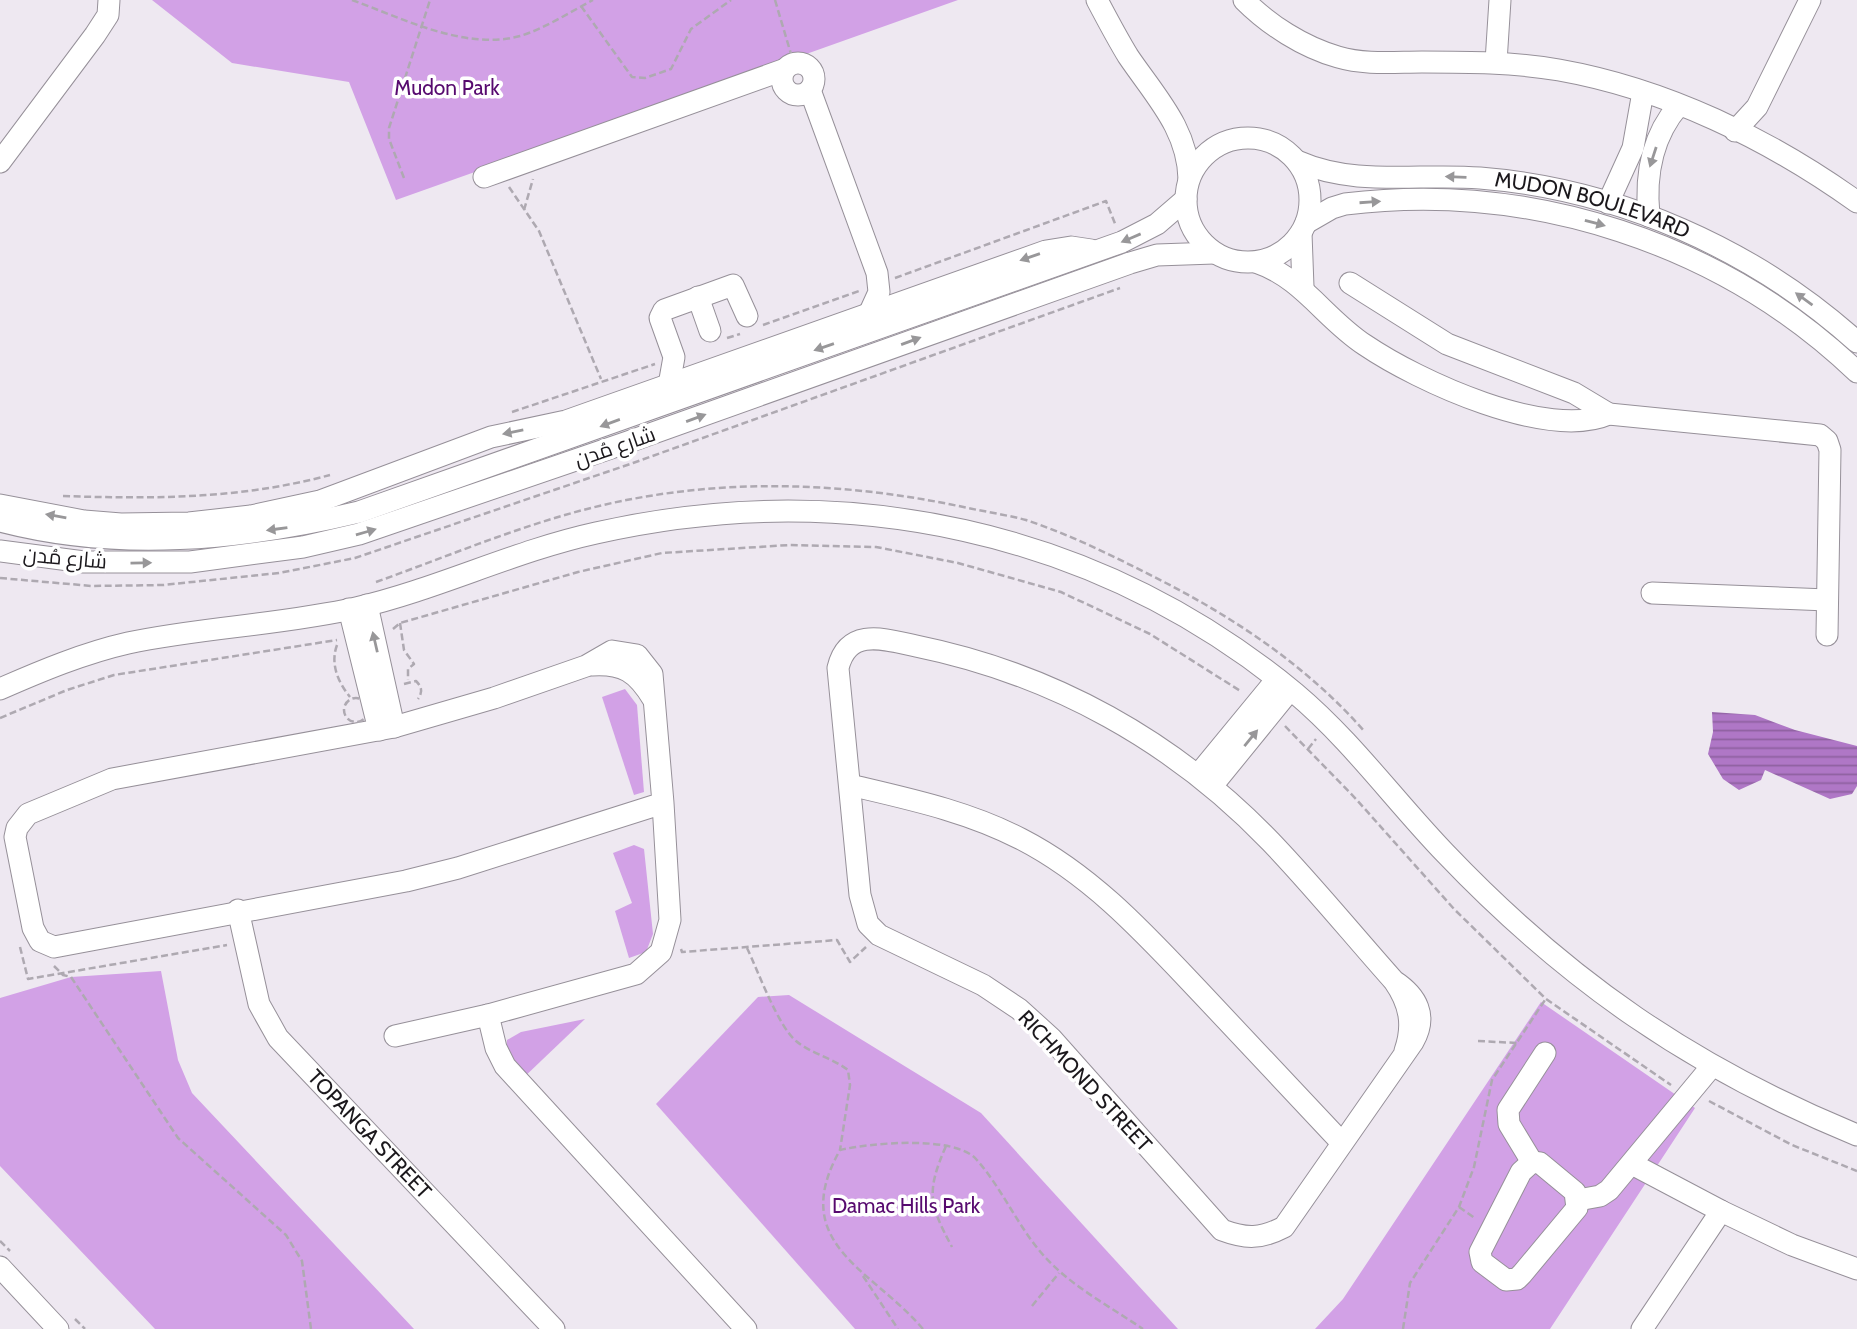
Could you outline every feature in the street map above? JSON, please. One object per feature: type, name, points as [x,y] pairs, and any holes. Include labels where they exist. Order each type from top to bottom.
[{"type":"street","points":[[0,162],[95,35],[108,15],[109,0]]},
{"type":"street","points":[[1097,0],[1127,55],[1177,125],[1186,151],[1189,220],[1199,238],[1214,253],[1234,261],[1256,262],[1274,257],[1303,228]]},
{"type":"street","points":[[1244,0],[1262,18],[1301,41],[1338,57],[1366,62],[1496,62],[1559,70],[1643,92],[1679,104],[1807,166],[1857,202]]},
{"type":"street","points":[[1496,62],[1500,0]]},
{"type":"street","points":[[1735,131],[1757,107],[1810,0]]},
{"type":"street","points":[[788,66],[782,84],[791,94],[804,94],[810,90],[877,273],[879,292],[869,314]]},
{"type":"street","points":[[492,174],[788,66]]},
{"type":"street","points":[[1608,203],[1633,148],[1643,92]]},
{"type":"street","points":[[1649,216],[1646,190],[1650,162],[1668,118],[1679,104]]},
{"type":"street","points":[[1177,125],[1221,144]]},
{"type":"street","points":[[1188,189],[1201,158],[1221,144],[1241,138],[1262,139],[1282,147],[1297,162],[1307,180],[1310,202],[1303,228],[1303,287]]},
{"type":"street","name":"MUDON BOULEVARD","points":[[1297,162],[1341,176],[1479,178],[1552,188],[1649,216],[1760,269],[1817,308],[1857,342]]},
{"type":"street","name":"شارع مُدن","points":[[0,521],[69,536],[159,540],[282,528],[359,512],[1096,251],[1157,224],[1188,189]]},
{"type":"street","name":"MUDON BOULEVARD","points":[[1303,228],[1332,208],[1345,204],[1444,200],[1526,207],[1618,229],[1716,270],[1763,297],[1806,328],[1857,372]]},
{"type":"street","points":[[0,505],[84,521],[121,524],[189,523],[270,513],[320,501],[491,437],[559,423],[1059,247],[1096,251]]},
{"type":"street","name":"شارع مُدن","points":[[0,551],[84,562],[190,562],[303,547],[359,534],[615,447],[1130,263],[1157,255],[1214,253]]},
{"type":"street","points":[[1256,262],[1281,272],[1303,287],[1331,319],[1364,345],[1440,384],[1517,413],[1550,421],[1584,422],[1609,414],[1820,435],[1827,441],[1829,450],[1827,635]]},
{"type":"street","points":[[877,273],[896,293],[913,298]]},
{"type":"street","points":[[1350,283],[1447,344],[1574,393],[1609,414]]},
{"type":"street","points":[[669,385],[674,357],[661,313],[733,285],[747,316]]},
{"type":"street","points":[[698,298],[710,331]]},
{"type":"street","points":[[674,357],[698,374]]},
{"type":"street","points":[[0,689],[79,657],[127,643],[430,587],[588,534],[654,520],[761,510],[855,513],[921,521],[986,534],[1086,568],[1170,607],[1227,641],[1330,723],[1442,850],[1541,947],[1650,1030],[1770,1096],[1857,1135]]},
{"type":"street","points":[[1653,593],[1828,600]]},
{"type":"street","points":[[361,600],[384,634],[386,729]]},
{"type":"street","points":[[361,600],[386,729]]},
{"type":"street","name":"RICHMOND STREET","points":[[868,637],[960,655],[1036,681],[1085,702],[1143,736],[1205,781],[1271,842],[1394,981],[1403,994],[1409,1013],[1410,1032],[1405,1051],[1284,1227],[1264,1237],[1242,1238],[1222,1230],[1051,1038],[1019,1009],[974,980],[879,935],[868,924],[862,910],[838,668],[847,647],[868,637]]},
{"type":"street","points":[[395,1036],[488,1015],[636,974],[661,952],[670,920],[663,803],[654,700],[643,683],[626,668],[616,665],[586,666],[494,698],[386,729],[112,779],[27,814],[21,820],[15,837],[30,911],[51,934],[77,943],[238,910],[406,881],[458,868],[663,803]]},
{"type":"street","points":[[1205,781],[1284,684]]},
{"type":"street","points":[[850,785],[933,804],[978,820],[1022,839],[1063,863],[1136,924],[1342,1143]]},
{"type":"street","name":"TOPANGA STREET","points":[[238,910],[259,1004],[278,1038],[554,1329]]},
{"type":"street","points":[[488,1015],[496,1048],[511,1074],[746,1329]]},
{"type":"street","points":[[1532,1162],[1521,1172],[1482,1247],[1480,1257],[1486,1266],[1506,1280],[1517,1279],[1572,1216],[1578,1200],[1575,1192],[1546,1167],[1532,1162],[1509,1124],[1508,1110],[1545,1053]]},
{"type":"street","points":[[1578,1200],[1600,1196],[1609,1189],[1712,1066]]},
{"type":"street","points":[[1632,1164],[1721,1212],[1792,1245],[1857,1269]]},
{"type":"street","points":[[1642,1329],[1721,1212]]},
{"type":"street","points":[[0,1267],[58,1329]]},
{"type":"path","points":[[352,0],[423,26],[471,38],[501,40],[522,36],[593,0]]},
{"type":"path","points":[[404,178],[389,139],[389,128],[430,0]]},
{"type":"path","points":[[581,6],[632,77],[645,78],[671,69],[691,29],[732,0]]},
{"type":"path","points":[[775,0],[788,66]]},
{"type":"path","points":[[524,210],[540,156]]},
{"type":"path","points":[[492,174],[524,210],[551,257],[602,379]]},
{"type":"path","points":[[361,600],[582,509],[634,498],[747,487],[853,487],[1025,520],[1094,547],[1204,603],[1279,653],[1343,707],[1368,736]]},
{"type":"path","points":[[400,623],[404,650],[414,664],[408,670],[409,681]]},
{"type":"path","points":[[0,718],[67,690],[114,675],[340,639],[334,659],[336,674],[352,698]]},
{"type":"path","points":[[401,693],[403,685],[409,681]]},
{"type":"path","points":[[409,681],[421,686],[422,693],[412,702]]},
{"type":"path","points":[[679,946],[682,952],[837,940],[850,962],[879,935]]},
{"type":"path","points":[[747,947],[777,1012],[795,1040],[834,1059],[848,1070],[850,1085],[840,1150],[823,1191],[824,1224],[838,1250],[861,1273],[897,1300],[923,1329]]},
{"type":"path","points":[[71,977],[178,1138],[286,1235],[302,1261],[312,1329]]},
{"type":"path","points":[[1403,1329],[1410,1283],[1458,1207],[1474,1167],[1492,1080],[1546,999]]},
{"type":"path","points":[[1478,1041],[1517,1043]]},
{"type":"path","points":[[840,1150],[867,1144],[947,1145],[974,1157],[1041,1253],[1060,1272],[1143,1329]]},
{"type":"path","points":[[947,1145],[933,1177],[930,1198],[952,1247]]},
{"type":"path","points":[[1032,1306],[1060,1272]]},
{"type":"path","points":[[861,1273],[898,1329]]},
{"type":"green space","name":"Mudon Park","points":[[152,0],[958,0],[396,200],[349,82],[232,63]]},
{"type":"green space","points":[[625,689],[637,705],[644,792],[634,795],[602,697]]},
{"type":"green space","points":[[634,845],[644,849],[653,934],[646,952],[629,958],[615,911],[632,903],[613,853]]},
{"type":"green space","points":[[161,971],[178,1060],[192,1093],[414,1329],[155,1329],[0,1166],[0,998],[71,977]]},
{"type":"green space","name":"Damac Hills Park","points":[[789,995],[981,1113],[1178,1329],[855,1329],[656,1104],[758,997]]},
{"type":"green space","points":[[1541,1002],[1695,1108],[1550,1329],[1315,1329],[1343,1299]]},
{"type":"green space","points":[[585,1019],[520,1081],[505,1060],[507,1040],[521,1032]]},
{"type":"shaded area","points":[[1712,712],[1755,715],[1795,730],[1857,746],[1857,786],[1852,794],[1830,799],[1765,770],[1761,780],[1739,790],[1723,779],[1708,754],[1713,732]]}]
